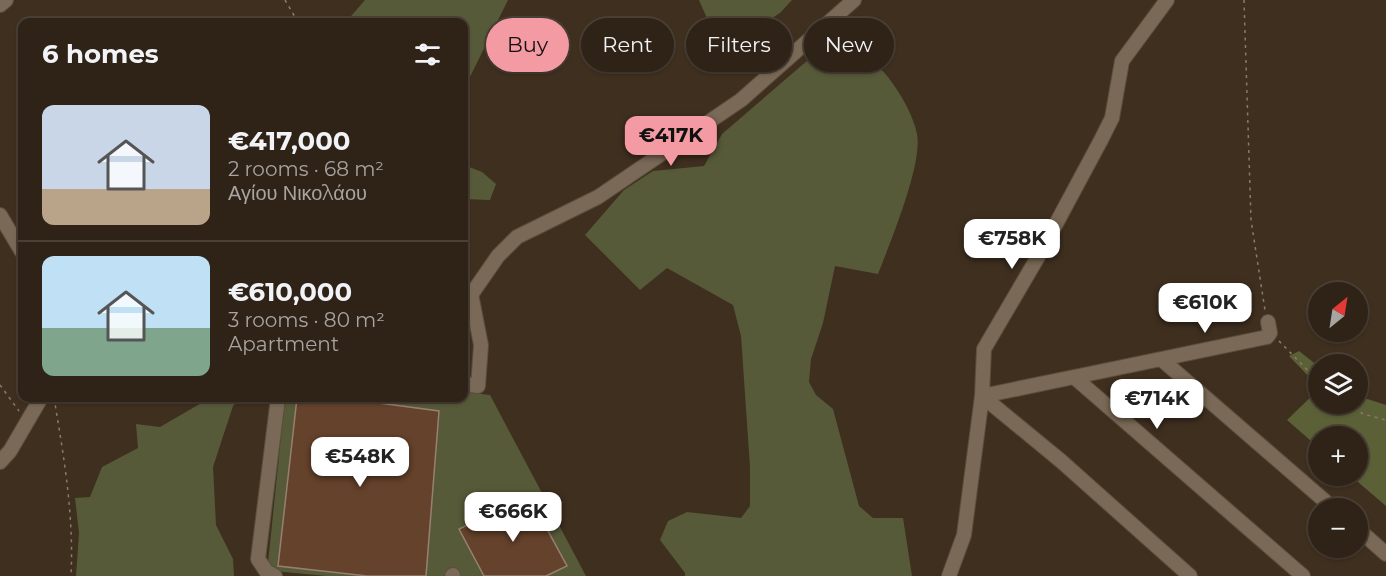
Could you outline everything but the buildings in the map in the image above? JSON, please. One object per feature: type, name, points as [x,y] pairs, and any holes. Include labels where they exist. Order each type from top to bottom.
[{"type":"street","points":[[0,5],[6,0]]},
{"type":"street","points":[[468,298],[498,256],[517,237],[598,197],[741,100],[854,0]]},
{"type":"street","points":[[953,574],[964,535],[982,396],[984,349],[1042,250],[1101,141],[1112,118],[1122,61],[1167,0]]},
{"type":"street","points":[[0,215],[18,245]]},
{"type":"street","points":[[468,302],[481,345],[478,386],[468,385]]},
{"type":"street","points":[[982,396],[1267,337],[1269,327]]},
{"type":"street","points":[[1161,359],[1321,498]]},
{"type":"street","points":[[1074,377],[1303,576]]},
{"type":"street","points":[[982,396],[1061,461],[1190,576]]},
{"type":"street","points":[[0,462],[10,450],[39,402]]},
{"type":"street","points":[[274,576],[266,571],[258,559],[278,402]]},
{"type":"street","points":[[1368,539],[1386,554]]},
{"type":"path","points":[[285,0],[296,18]]},
{"type":"path","points":[[1244,0],[1251,220],[1269,327],[1308,370]]},
{"type":"path","points":[[0,385],[27,421]]},
{"type":"path","points":[[54,402],[64,460],[73,538],[71,576]]},
{"type":"path","points":[[1364,414],[1386,420]]},
{"type":"green space","points":[[365,0],[508,0],[499,18],[486,18],[486,44],[468,81],[468,18],[349,18]]},
{"type":"green space","points":[[699,0],[792,0],[772,18],[707,18]]},
{"type":"green space","points":[[804,63],[804,72],[883,72],[906,104],[917,134],[918,147],[904,204],[878,274],[835,266],[823,323],[811,359],[809,382],[816,395],[833,409],[859,506],[873,518],[903,518],[912,576],[685,576],[660,540],[668,521],[687,512],[741,518],[750,506],[750,467],[741,336],[733,305],[667,268],[640,290],[585,235],[624,190],[653,171],[704,166],[722,134]]},
{"type":"green space","points":[[468,167],[482,172],[496,184],[490,200],[468,199]]},
{"type":"green space","points":[[1299,351],[1308,358],[1308,376],[1289,356]]},
{"type":"green space","points":[[468,392],[490,395],[586,576],[326,576],[274,571],[268,563],[285,402],[468,402]]},
{"type":"green space","points":[[1368,399],[1386,405],[1386,506],[1363,486],[1368,486],[1368,426],[1308,426],[1308,438],[1287,420],[1308,400],[1308,414],[1368,414]]},
{"type":"green space","points":[[203,402],[237,402],[233,406],[213,467],[216,525],[233,559],[234,576],[76,576],[79,533],[75,498],[90,497],[102,467],[138,448],[136,424],[160,427]]}]
